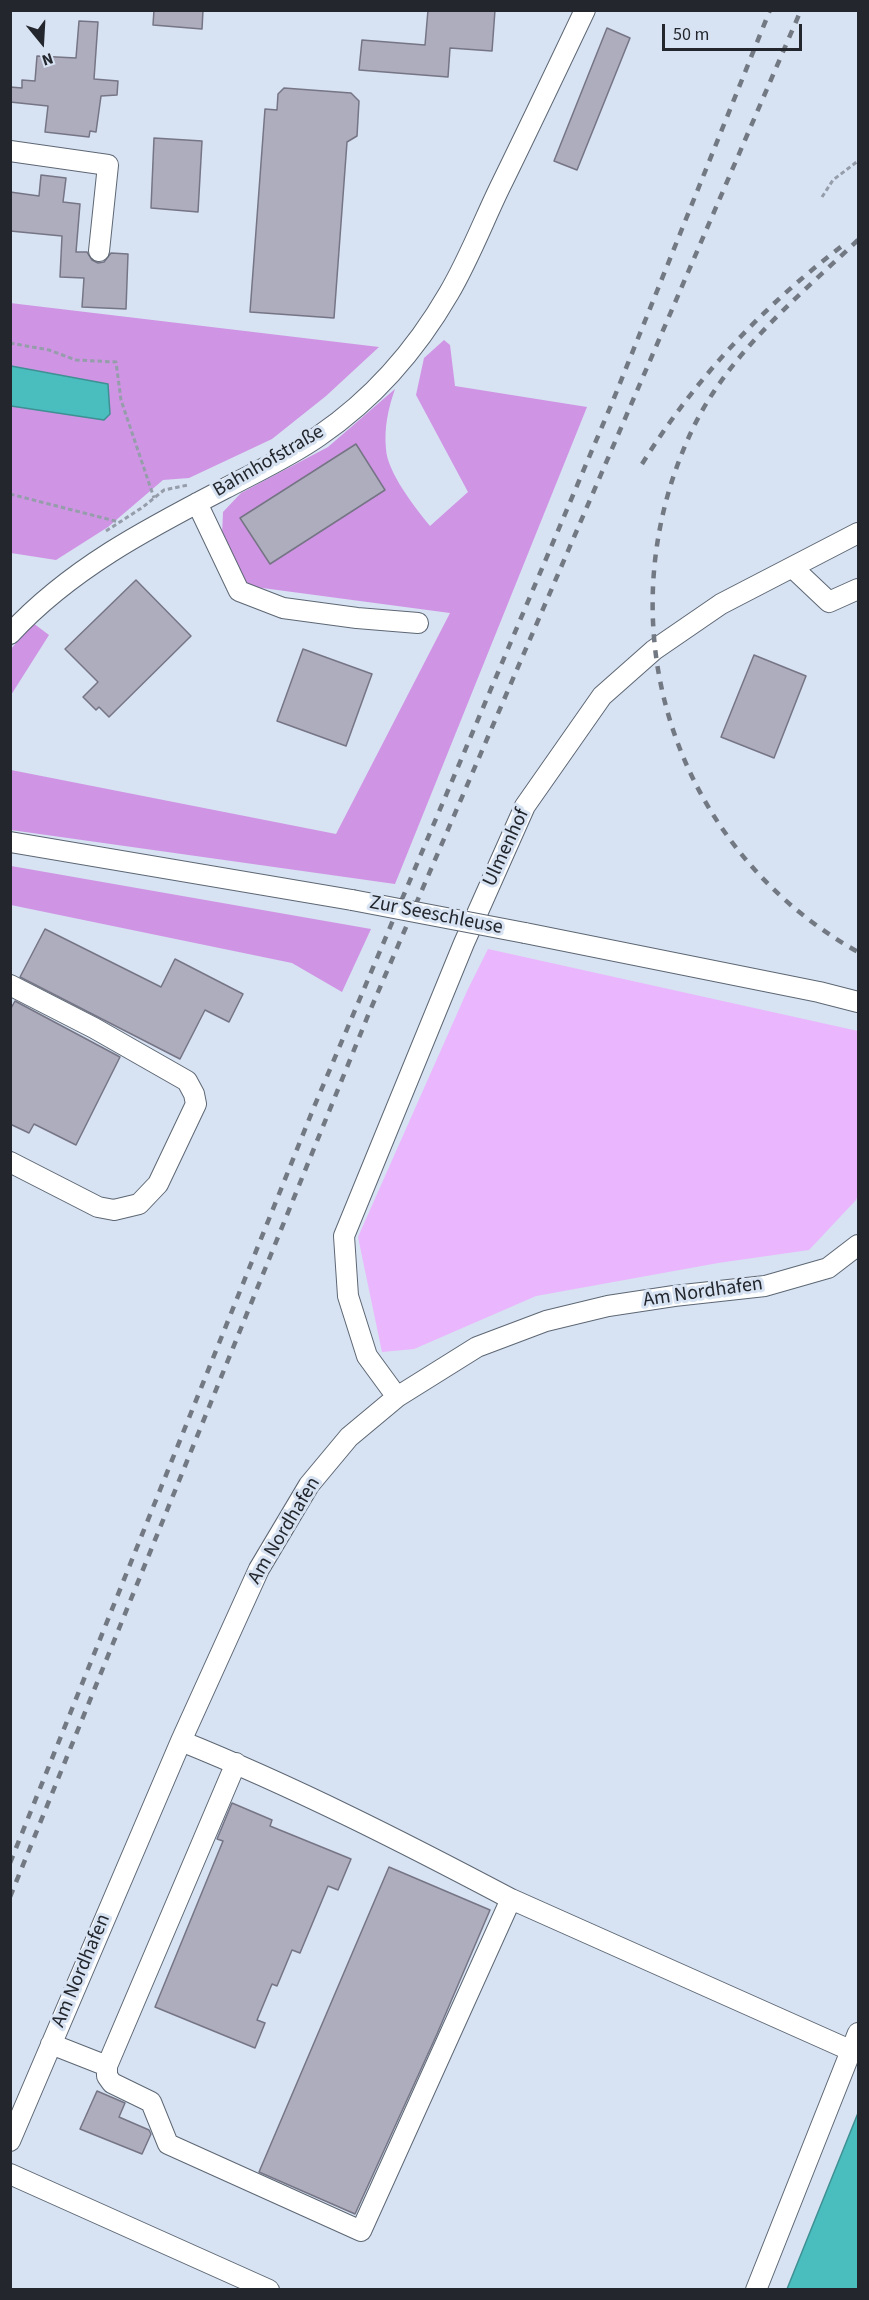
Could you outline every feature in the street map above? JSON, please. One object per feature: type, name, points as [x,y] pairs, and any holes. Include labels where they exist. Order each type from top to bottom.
[{"type":"street","name":"Bahnhofstraße","points":[[10,634],[61,586],[98,560],[132,538],[289,455],[355,409],[380,386],[421,337],[450,292],[585,10]]},
{"type":"street","points":[[10,151],[108,165],[99,251]]},
{"type":"street","points":[[197,503],[239,591],[283,608],[418,623]]},
{"type":"street","name":"Ulmenhof","points":[[397,1397],[367,1356],[348,1296],[344,1236],[464,943],[525,806],[602,696],[654,650],[721,604],[858,533]]},
{"type":"street","points":[[793,568],[829,602],[858,589]]},
{"type":"street","name":"Zur Seeschleuse","points":[[10,842],[216,879],[352,900],[819,992],[858,1002]]},
{"type":"street","points":[[10,985],[94,1028],[187,1081],[196,1104],[158,1184],[139,1204],[114,1210],[98,1207],[10,1162]]},
{"type":"street","name":"Am Nordhafen","points":[[10,2141],[182,1741],[259,1569],[309,1485],[349,1437],[397,1397],[477,1347],[546,1321],[630,1303],[765,1286],[828,1268],[858,1245]]},
{"type":"street","points":[[182,1741],[236,1763],[379,1829],[511,1899],[855,2042],[756,2289]]},
{"type":"street","points":[[236,1763],[107,2066],[107,2076],[112,2083],[151,2102],[168,2144],[360,2232],[511,1899]]},
{"type":"street","points":[[51,2044],[107,2066]]},
{"type":"street","points":[[10,2174],[269,2289]]},
{"type":"path","points":[[822,197],[833,180],[858,161]]},
{"type":"path","points":[[10,343],[49,350],[76,360],[116,362],[121,399],[154,498]]},
{"type":"path","points":[[10,494],[119,522],[164,490],[187,485],[197,480]]},
{"type":"shaded area","points":[[10,303],[379,347],[326,396],[272,439],[189,478],[163,480],[108,527],[56,560],[11,553],[11,406],[104,420],[108,384],[11,366]]},
{"type":"shaded area","points":[[444,340],[450,345],[455,386],[587,407],[395,884],[11,830],[11,770],[336,834],[450,613],[240,585],[222,536],[223,512],[241,493],[328,447],[395,389],[386,426],[388,458],[403,490],[430,526],[468,492],[416,395],[424,358]]},
{"type":"shaded area","points":[[11,366],[108,384],[110,414],[104,420],[11,406]]},
{"type":"shaded area","points":[[33,623],[49,635],[11,695],[11,649]]},
{"type":"shaded area","points":[[11,866],[371,929],[342,992],[292,963],[11,905]]},
{"type":"shaded area","points":[[488,949],[858,1031],[858,1194],[856,1200],[809,1250],[718,1263],[536,1296],[414,1349],[382,1352],[358,1237]]},
{"type":"shaded area","points":[[858,2113],[858,2289],[787,2289]]},
{"type":"building","points":[[154,10],[203,10],[202,29],[153,25]]},
{"type":"building","points":[[428,10],[495,10],[492,51],[450,48],[448,77],[359,70],[362,40],[425,45]]},
{"type":"building","points":[[79,21],[98,22],[94,79],[118,81],[117,95],[101,96],[96,132],[90,131],[89,137],[45,132],[48,106],[10,102],[10,87],[22,88],[22,80],[35,81],[37,56],[76,58]]},
{"type":"building","points":[[607,28],[630,38],[577,170],[554,161]]},
{"type":"building","points":[[284,88],[351,93],[359,101],[357,136],[347,142],[334,318],[250,312],[265,109],[277,110],[278,94]]},
{"type":"building","points":[[154,138],[202,141],[198,212],[151,208]]},
{"type":"building","points":[[41,175],[66,178],[63,202],[80,204],[76,252],[87,252],[92,260],[98,263],[104,262],[111,253],[128,254],[126,309],[82,307],[84,278],[60,277],[62,236],[10,231],[10,192],[39,196]]},
{"type":"building","points":[[356,444],[385,490],[270,564],[240,518]]},
{"type":"building","points":[[136,580],[191,636],[109,717],[99,707],[96,710],[83,697],[98,682],[65,649]]},
{"type":"building","points":[[303,649],[372,674],[346,746],[277,721]]},
{"type":"building","points":[[754,655],[806,676],[774,758],[721,737]]},
{"type":"building","points":[[45,929],[161,987],[175,959],[243,994],[229,1022],[205,1010],[180,1059],[20,977]]},
{"type":"building","points":[[15,1001],[120,1057],[76,1145],[34,1124],[29,1133],[10,1124],[10,1010]]},
{"type":"building","points":[[232,1803],[272,1820],[270,1826],[351,1859],[338,1890],[328,1886],[300,1953],[292,1950],[277,1986],[272,1984],[257,2020],[265,2023],[255,2048],[155,2007],[223,1841],[217,1839]]},
{"type":"building","points":[[389,1867],[490,1910],[437,2034],[355,2214],[259,2172]]},
{"type":"building","points":[[97,2091],[125,2103],[119,2117],[149,2130],[151,2134],[142,2154],[80,2129]]},
{"type":"railway","points":[[10,1863],[314,1107],[612,403],[770,10]]},
{"type":"railway","points":[[10,1897],[369,1013],[801,10]]},
{"type":"railway","points":[[858,240],[768,326],[727,373],[709,399],[694,426],[666,500],[654,575],[655,650],[671,722],[699,791],[740,853],[793,907],[858,952]]},
{"type":"railway","points":[[642,464],[684,403],[732,346],[784,294],[842,246]]}]
